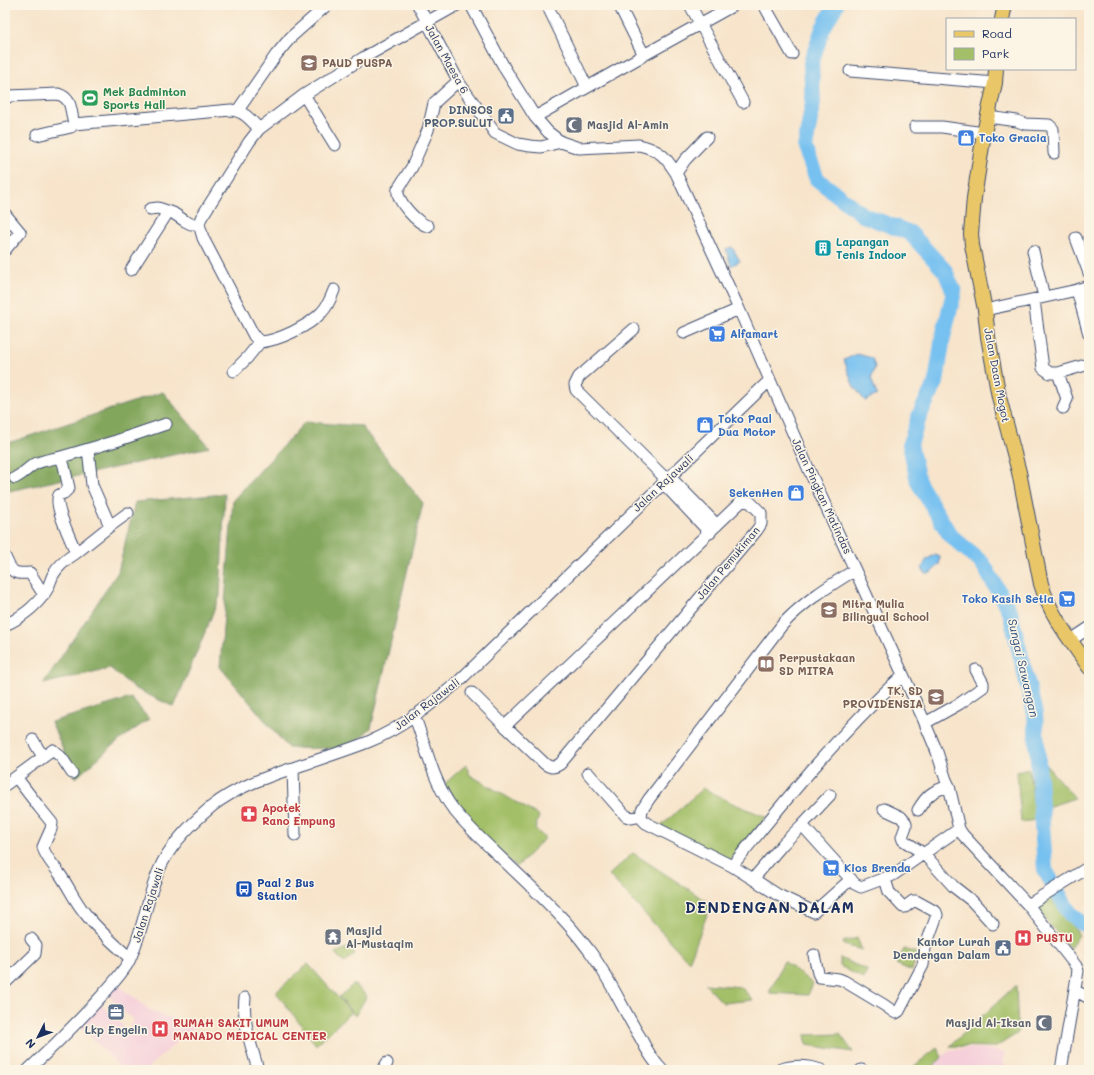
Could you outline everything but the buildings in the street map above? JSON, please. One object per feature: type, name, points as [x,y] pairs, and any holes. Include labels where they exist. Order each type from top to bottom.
[{"type":"main road","points":[[1002,18],[1005,5]]},
{"type":"main road","name":"Jalan Daan Mogot","points":[[996,76],[984,133],[974,198],[971,234],[972,252],[985,310],[988,337],[999,397],[1019,472],[1041,584],[1054,616],[1089,667]]},
{"type":"street","points":[[238,110],[291,37],[326,5]]},
{"type":"street","name":"Jalan Maesa 6","points":[[418,5],[458,81],[496,133],[502,138],[518,144],[530,146],[541,147],[561,142]]},
{"type":"street","points":[[260,342],[254,336],[203,238],[199,224],[202,218],[249,142],[259,129],[304,95],[363,58],[457,5]]},
{"type":"street","name":"Jalan Pingkan Matindas","points":[[471,5],[505,68],[535,117],[548,132],[561,142],[579,148],[639,145],[646,146],[665,156],[676,173],[739,309],[809,470],[925,723],[949,786],[959,828],[966,838],[1028,905],[1076,966],[1078,971],[1076,991],[1061,1070]]},
{"type":"street","points":[[547,5],[587,87]]},
{"type":"street","points":[[619,5],[644,55]]},
{"type":"street","points":[[690,5],[699,24],[743,102]]},
{"type":"street","points":[[535,117],[734,5]]},
{"type":"street","points":[[764,5],[792,54]]},
{"type":"street","points":[[850,71],[996,76]]},
{"type":"street","points":[[428,226],[417,219],[400,201],[397,193],[412,167],[428,130],[434,103],[458,81]]},
{"type":"street","points":[[5,99],[9,96],[58,94],[66,96],[69,101],[74,124]]},
{"type":"street","points":[[304,95],[335,145]]},
{"type":"street","points":[[37,135],[74,124],[238,110],[259,129]]},
{"type":"street","points":[[988,117],[1017,121],[1025,124],[1049,125],[1053,129],[1054,153]]},
{"type":"street","points":[[915,127],[942,127],[984,133]]},
{"type":"street","points":[[676,173],[685,160],[707,138]]},
{"type":"street","points":[[150,209],[158,208],[175,214],[189,223],[199,224]]},
{"type":"street","points":[[131,270],[168,212]]},
{"type":"street","points":[[5,214],[20,232],[5,250]]},
{"type":"street","points":[[1076,238],[1089,273]]},
{"type":"street","points":[[1032,251],[1039,298],[1043,368],[1050,373],[1058,373],[1089,364]]},
{"type":"street","points":[[985,310],[1089,286]]},
{"type":"street","points":[[234,371],[252,353],[260,342],[272,340],[293,331],[314,319],[323,311],[334,290]]},
{"type":"street","points":[[1077,290],[1089,334]]},
{"type":"street","points":[[684,333],[739,309]]},
{"type":"street","points":[[634,329],[579,377],[575,385],[576,390],[714,529]]},
{"type":"street","points":[[1058,373],[1068,399],[1063,408]]},
{"type":"street","name":"Jalan Rajawali","points":[[28,1070],[81,1018],[109,988],[127,964],[144,919],[159,870],[166,856],[189,828],[225,797],[264,777],[368,742],[388,732],[414,715],[459,681],[665,479],[770,380]]},
{"type":"street","points":[[15,478],[24,474],[38,463],[166,424]]},
{"type":"street","points":[[88,449],[92,485],[110,526]]},
{"type":"street","points":[[61,457],[69,488],[64,493],[59,494],[57,500],[76,553]]},
{"type":"street","name":"Jalan Pemukiman","points":[[742,501],[750,502],[761,513],[761,524],[757,530],[560,764],[554,768],[545,764],[505,726],[714,529],[742,501]]},
{"type":"street","points":[[5,625],[28,610],[44,594],[52,581],[53,575],[60,566],[128,513]]},
{"type":"street","points":[[5,557],[14,572],[17,574],[30,573],[44,594]]},
{"type":"street","points":[[641,816],[648,799],[782,625],[796,610],[810,599],[855,570]]},
{"type":"street","points":[[1070,640],[1089,628]]},
{"type":"street","points":[[925,723],[960,704],[983,687],[983,683],[976,670]]},
{"type":"street","points":[[732,866],[794,789],[831,747],[882,694],[904,675]]},
{"type":"street","points":[[472,693],[505,726]]},
{"type":"street","points":[[414,715],[435,775],[453,810],[477,836],[562,917],[578,936],[613,987],[623,1009],[643,1043],[657,1065],[662,1070]]},
{"type":"street","points":[[33,740],[43,757]]},
{"type":"street","points":[[5,785],[53,750],[62,758],[72,773]]},
{"type":"street","points":[[293,768],[295,834]]},
{"type":"street","points":[[588,773],[626,816],[632,818],[641,816]]},
{"type":"street","points":[[16,777],[52,823],[42,847],[43,851],[65,880],[71,894],[83,912],[96,927],[130,958]]},
{"type":"street","points":[[918,810],[926,798],[933,792],[949,786]]},
{"type":"street","points":[[753,879],[783,844],[830,795]]},
{"type":"street","points":[[884,809],[904,820],[906,826],[902,838],[908,844],[924,854],[954,887],[972,901],[993,924]]},
{"type":"street","points":[[641,816],[646,823],[732,866],[778,895],[814,912],[850,879]]},
{"type":"street","points":[[802,824],[850,879],[858,886],[862,887],[898,872],[959,828]]},
{"type":"street","points":[[1028,905],[1085,869]]},
{"type":"street","points":[[814,955],[820,977],[842,980],[894,1012],[896,1013],[899,1011],[922,966],[925,948],[937,915],[936,912],[915,901],[905,907],[902,907],[888,890],[885,878]]},
{"type":"street","points":[[5,983],[35,954],[36,946],[31,939]]},
{"type":"street","points":[[1076,991],[1089,998]]},
{"type":"street","points":[[245,998],[244,1009],[258,1070]]},
{"type":"street","points":[[778,1070],[786,1067],[810,1066],[821,1070]]},
{"type":"shaded area","name":"RUMAH SAKIT UMUM MANADO MEDICAL CENTER","points":[[117,984],[150,1010],[194,1027],[145,1070],[123,1070],[79,1026],[99,1002],[127,1030],[134,1021],[108,995]]},
{"type":"shaded area","points":[[967,1048],[988,1049],[1005,1053],[1003,1064],[1025,1070],[926,1070],[950,1050]]},
{"type":"green space","points":[[163,392],[209,447],[5,492],[5,444]]},
{"type":"green space","points":[[305,422],[361,426],[423,503],[371,728],[347,749],[288,748],[220,667],[233,500]]},
{"type":"green space","points":[[225,494],[220,596],[174,707],[134,688],[110,668],[43,684],[118,572],[135,502]]},
{"type":"green space","points":[[131,698],[149,719],[113,745],[76,778],[51,722]]},
{"type":"green space","points":[[1043,762],[1075,798],[1047,807]]},
{"type":"green space","points":[[466,765],[470,775],[539,816],[535,829],[545,838],[517,867],[482,838],[442,786]]},
{"type":"green space","points":[[1029,769],[1036,820],[1021,822],[1017,772]]},
{"type":"green space","points":[[703,788],[732,803],[766,817],[730,861],[661,826]]},
{"type":"green space","points":[[633,853],[711,904],[689,962],[609,875]]},
{"type":"green space","points":[[1054,894],[1079,935],[1070,948],[1033,906]]},
{"type":"green space","points":[[857,938],[862,950],[844,945],[843,942]]},
{"type":"green space","points":[[350,947],[355,954],[344,963],[335,953]]},
{"type":"green space","points":[[904,949],[917,953],[912,971],[896,964]]},
{"type":"green space","points":[[840,958],[867,970],[864,979],[840,966]]},
{"type":"green space","points":[[784,961],[813,984],[808,995],[769,993]]},
{"type":"green space","points":[[308,964],[351,1012],[316,1045],[276,992]]},
{"type":"green space","points":[[354,984],[367,996],[355,1016],[339,997]]},
{"type":"green space","points":[[705,984],[741,987],[753,1000],[723,1003]]},
{"type":"green space","points":[[1016,985],[1018,1033],[996,1047],[950,1046]]},
{"type":"green space","points":[[840,1034],[853,1052],[807,1045],[805,1035]]},
{"type":"green space","points":[[937,1048],[942,1057],[931,1070],[909,1070]]},
{"type":"water","points":[[732,247],[740,261],[731,266],[726,249]]},
{"type":"water","points":[[857,354],[872,358],[875,367],[871,378],[877,395],[865,401],[853,385],[844,360]]},
{"type":"water","points":[[935,555],[940,557],[939,565],[931,573],[926,574],[922,568],[927,559]]},
{"type":"waterway","name":"Sungai Sawangan","points":[[836,5],[823,28],[811,63],[813,102],[805,148],[817,179],[863,215],[910,233],[945,271],[954,292],[943,337],[936,382],[920,414],[910,444],[918,482],[950,535],[983,564],[1010,612],[1035,714],[1045,870],[1070,914],[1089,928]]},
{"type":"place","name":"PAUD PUSPA","points":[[309,63]]},
{"type":"place","name":"Mek Badminton Sports Hall","points":[[90,98]]},
{"type":"place","name":"DINSOS PROP.SULUT","points":[[506,116]]},
{"type":"place","name":"Masjid Al-Amin","points":[[574,125]]},
{"type":"place","name":"Toko Gracia","points":[[966,138]]},
{"type":"place","name":"Lapangan Tenis Indoor","points":[[823,248]]},
{"type":"place","name":"Alfamart","points":[[717,334]]},
{"type":"place","name":"Toko Paal Dua Motor","points":[[705,425]]},
{"type":"place","name":"SekenHen","points":[[796,493]]},
{"type":"place","name":"Toko Kasih Setia","points":[[1067,599]]},
{"type":"place","name":"Mitra Mulia Bilingual School","points":[[829,610]]},
{"type":"place","name":"Perpustakaan SD MITRA","points":[[766,664]]},
{"type":"place","name":"TK, SD PROVIDENSIA","points":[[936,697]]},
{"type":"place","name":"Apotek Rano Empung","points":[[249,814]]},
{"type":"place","name":"Kios Brenda","points":[[831,868]]},
{"type":"place","name":"Paal 2 Bus Station","points":[[244,889]]},
{"type":"place","name":"Masjid Al-Mustaqim","points":[[333,937]]},
{"type":"place","name":"PUSTU","points":[[1023,938]]},
{"type":"place","name":"Kantor Lurah Dendengan Dalam","points":[[1003,948]]},
{"type":"place","name":"Lkp Engelin","points":[[116,1012]]},
{"type":"place","name":"Masjid Al-Iksan","points":[[1044,1023]]},
{"type":"place","name":"RUMAH SAKIT UMUM MANADO MEDICAL CENTER","points":[[160,1029]]},
{"type":"district","name":"DENDENGAN DALAM","points":[[770,908]]}]
